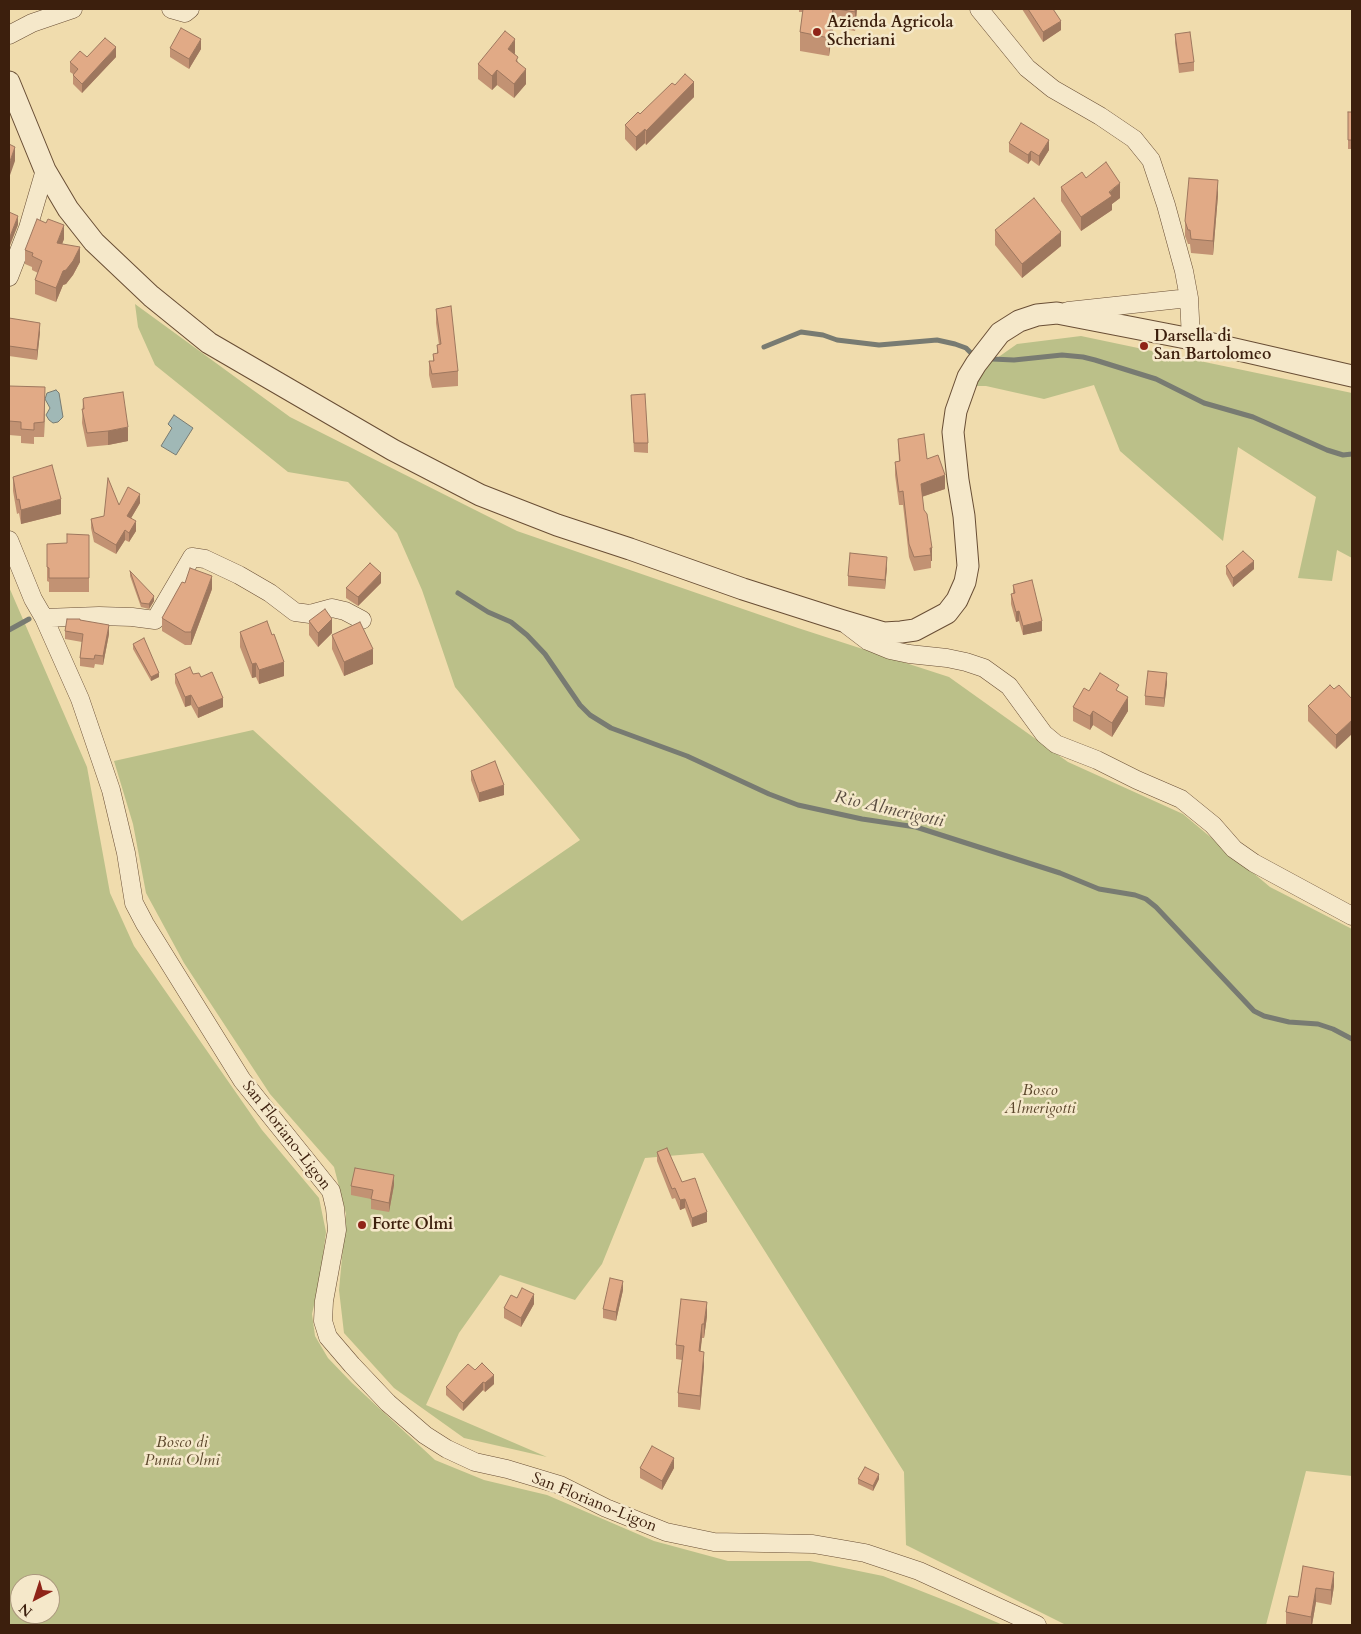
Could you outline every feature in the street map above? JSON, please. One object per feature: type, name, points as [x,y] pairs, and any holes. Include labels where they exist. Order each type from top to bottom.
[{"type":"street","points":[[9,36],[32,23],[73,9]]},
{"type":"street","points":[[170,9],[185,14],[190,9]]},
{"type":"street","points":[[980,9],[1027,68],[1053,89],[1134,138],[1151,160],[1181,262],[1189,298],[1191,339]]},
{"type":"street","points":[[9,82],[45,170],[68,208],[94,242],[151,296],[209,343],[393,450],[480,495],[557,525],[884,633],[915,630],[947,613],[957,600],[965,582],[968,566],[954,432],[956,411],[968,377],[1000,333],[1019,321],[1037,315],[1189,298]]},
{"type":"street","points":[[9,277],[28,228],[45,170]]},
{"type":"street","points":[[1057,312],[1191,339],[1352,376]]},
{"type":"street","name":"San Floriano-Ligon","points":[[9,540],[33,599],[44,618],[80,698],[110,790],[126,852],[134,903],[144,924],[242,1080],[331,1192],[337,1230],[324,1301],[323,1321],[328,1337],[341,1354],[388,1403],[425,1435],[447,1449],[475,1462],[560,1485],[606,1508],[666,1532],[714,1542],[813,1544],[865,1553],[919,1571],[1037,1625]]},
{"type":"street","points":[[44,618],[98,616],[155,620],[192,558],[205,559],[239,575],[270,593],[295,612],[310,614],[332,608],[345,611],[362,620]]},
{"type":"street","points":[[840,620],[868,641],[890,650],[947,658],[984,668],[1009,686],[1044,734],[1056,744],[1181,799],[1213,825],[1234,849],[1262,867],[1352,916]]},
{"type":"green space","name":"Bosco Almerigotti","points":[[135,304],[290,417],[517,531],[798,628],[949,677],[1068,762],[1183,814],[1270,887],[1352,929],[1352,1476],[1306,1471],[1266,1625],[1066,1625],[906,1545],[904,1472],[703,1153],[645,1158],[602,1264],[575,1300],[500,1275],[459,1333],[426,1405],[547,1457],[464,1438],[394,1388],[344,1333],[339,1290],[346,1214],[334,1167],[270,1094],[184,963],[146,893],[133,824],[114,761],[253,730],[462,921],[580,840],[455,687],[422,590],[397,533],[348,482],[288,472],[155,365],[138,327]]},
{"type":"green space","points":[[1081,336],[1352,393],[1352,558],[1337,550],[1332,581],[1298,578],[1316,497],[1238,447],[1223,541],[1120,451],[1094,385],[1044,399],[986,386],[975,386],[990,363],[1017,344]]},
{"type":"green space","name":"Bosco di Punta Olmi","points":[[9,587],[87,767],[110,893],[134,946],[262,1130],[319,1198],[326,1232],[320,1279],[312,1314],[315,1336],[328,1358],[352,1383],[435,1460],[484,1480],[547,1495],[654,1541],[728,1561],[810,1561],[883,1576],[1003,1625],[9,1625]]},
{"type":"water","points":[[56,390],[59,393],[63,417],[58,422],[53,423],[46,415],[50,408],[45,399],[47,393]]},
{"type":"water","points":[[174,415],[193,428],[176,455],[161,446],[172,428],[168,424]]},
{"type":"building","points":[[803,9],[833,9],[829,38],[800,32]]},
{"type":"building","points":[[837,9],[855,9],[855,12]]},
{"type":"building","points":[[1028,9],[1053,9],[1061,21],[1043,32]]},
{"type":"building","points":[[181,28],[201,39],[189,59],[170,48]]},
{"type":"building","points":[[505,31],[515,39],[508,49],[518,57],[516,61],[526,69],[514,84],[497,70],[492,76],[478,64]]},
{"type":"building","points":[[1190,32],[1194,62],[1179,64],[1175,34]]},
{"type":"building","points":[[105,38],[116,47],[82,84],[73,75],[78,69],[70,62],[80,51],[87,57]]},
{"type":"building","points":[[685,74],[694,82],[646,131],[645,129],[636,137],[625,125],[638,112],[640,114],[672,83],[675,85]]},
{"type":"building","points":[[1348,112],[1352,112],[1352,140],[1348,140]]},
{"type":"building","points":[[1021,123],[1049,140],[1039,156],[1031,151],[1028,155],[1009,143]]},
{"type":"building","points":[[9,144],[15,147],[9,164]]},
{"type":"building","points":[[1106,162],[1120,183],[1109,192],[1112,196],[1081,217],[1061,187],[1082,172],[1086,178]]},
{"type":"building","points":[[1189,178],[1218,180],[1213,241],[1191,239],[1190,230],[1188,230],[1185,221]]},
{"type":"building","points":[[1034,198],[1061,232],[1022,264],[995,230]]},
{"type":"building","points":[[9,212],[18,216],[9,239]]},
{"type":"building","points":[[37,219],[46,223],[48,219],[64,225],[57,243],[80,247],[73,261],[63,271],[56,288],[35,280],[42,261],[32,256],[33,253],[25,250]]},
{"type":"building","points":[[451,306],[458,371],[432,374],[429,361],[434,361],[433,354],[438,353],[437,345],[441,344],[436,309]]},
{"type":"building","points":[[9,318],[40,323],[37,350],[9,346]]},
{"type":"building","points":[[9,386],[45,387],[44,422],[34,423],[34,430],[21,429],[21,422],[9,421]]},
{"type":"building","points":[[123,392],[128,427],[87,433],[82,409],[84,409],[83,399]]},
{"type":"building","points":[[645,394],[648,443],[634,443],[631,395]]},
{"type":"building","points":[[924,434],[927,459],[938,455],[945,475],[921,484],[932,548],[930,548],[931,555],[914,557],[909,544],[903,491],[899,492],[895,462],[900,461],[898,439]]},
{"type":"building","points":[[52,465],[61,499],[21,510],[19,499],[17,500],[13,477]]},
{"type":"building","points":[[108,478],[119,505],[128,487],[140,494],[127,516],[136,521],[129,533],[125,530],[116,545],[94,532],[91,519],[104,516]]},
{"type":"building","points":[[67,534],[89,535],[89,578],[49,578],[47,544],[67,543]]},
{"type":"building","points":[[1243,551],[1254,561],[1233,578],[1226,566]]},
{"type":"building","points":[[850,553],[887,557],[885,580],[848,576]]},
{"type":"building","points":[[370,563],[381,573],[358,597],[346,588]]},
{"type":"building","points":[[190,568],[212,576],[191,632],[185,632],[162,618],[182,582],[185,583]]},
{"type":"building","points":[[130,571],[154,596],[149,604],[141,603]]},
{"type":"building","points":[[1032,580],[1042,621],[1023,626],[1019,611],[1016,612],[1011,594],[1015,593],[1013,585]]},
{"type":"building","points":[[325,609],[332,619],[318,633],[309,621]]},
{"type":"building","points":[[67,619],[80,619],[109,625],[103,656],[95,655],[94,659],[80,658],[83,634],[65,631]]},
{"type":"building","points":[[267,621],[284,662],[259,670],[256,663],[252,664],[240,632]]},
{"type":"building","points":[[360,622],[373,649],[344,662],[332,635]]},
{"type":"building","points":[[144,638],[159,673],[151,677],[133,644]]},
{"type":"building","points":[[190,667],[193,674],[199,673],[201,677],[212,672],[223,698],[198,708],[191,695],[185,697],[175,674]]},
{"type":"building","points":[[1148,671],[1167,673],[1164,698],[1145,696]]},
{"type":"building","points":[[1100,673],[1119,685],[1116,690],[1128,697],[1112,723],[1093,711],[1090,716],[1073,707],[1084,688],[1089,691]]},
{"type":"building","points":[[1330,685],[1334,689],[1339,685],[1352,699],[1352,720],[1336,735],[1308,706]]},
{"type":"building","points":[[495,761],[504,785],[479,793],[471,771]]},
{"type":"building","points":[[667,1148],[682,1182],[695,1178],[707,1212],[692,1218],[685,1199],[680,1200],[675,1188],[672,1189],[657,1152]]},
{"type":"building","points":[[355,1168],[394,1175],[389,1203],[371,1199],[373,1190],[351,1186]]},
{"type":"building","points":[[610,1278],[623,1281],[616,1312],[603,1309]]},
{"type":"building","points":[[522,1288],[534,1294],[521,1318],[504,1308],[511,1295],[517,1298]]},
{"type":"building","points":[[681,1299],[707,1302],[699,1351],[704,1352],[700,1396],[678,1393],[684,1346],[676,1345]]},
{"type":"building","points":[[482,1363],[494,1375],[485,1383],[483,1382],[463,1403],[446,1387],[468,1364],[475,1370]]},
{"type":"building","points":[[652,1446],[674,1458],[662,1481],[640,1468]]},
{"type":"building","points":[[865,1467],[879,1474],[873,1486],[858,1479]]},
{"type":"building","points":[[1303,1566],[1334,1572],[1331,1590],[1316,1588],[1311,1617],[1286,1612],[1289,1596],[1298,1597]]},
{"type":"waterway","points":[[764,347],[801,332],[823,335],[837,340],[879,345],[937,340],[966,348],[971,353]]},
{"type":"waterway","points":[[992,359],[1014,360],[1062,355],[1095,360],[1156,379],[1204,403],[1253,417],[1327,450],[1343,455],[1352,454]]},
{"type":"waterway","name":"Rio Almerigotti","points":[[458,593],[488,612],[511,622],[527,635],[545,654],[580,705],[590,715],[611,728],[687,756],[769,794],[798,805],[862,819],[916,827],[1060,873],[1099,889],[1135,895],[1146,899],[1156,907],[1254,1011],[1264,1016],[1289,1022],[1318,1024],[1352,1039]]},
{"type":"waterway","points":[[9,630],[29,619]]},
{"type":"place","name":"Azienda Agricola Scheriani","points":[[817,32]]},
{"type":"place","name":"Darsella di San Bartolomeo","points":[[1144,346]]},
{"type":"place","name":"Forte Olmi","points":[[362,1225]]}]
